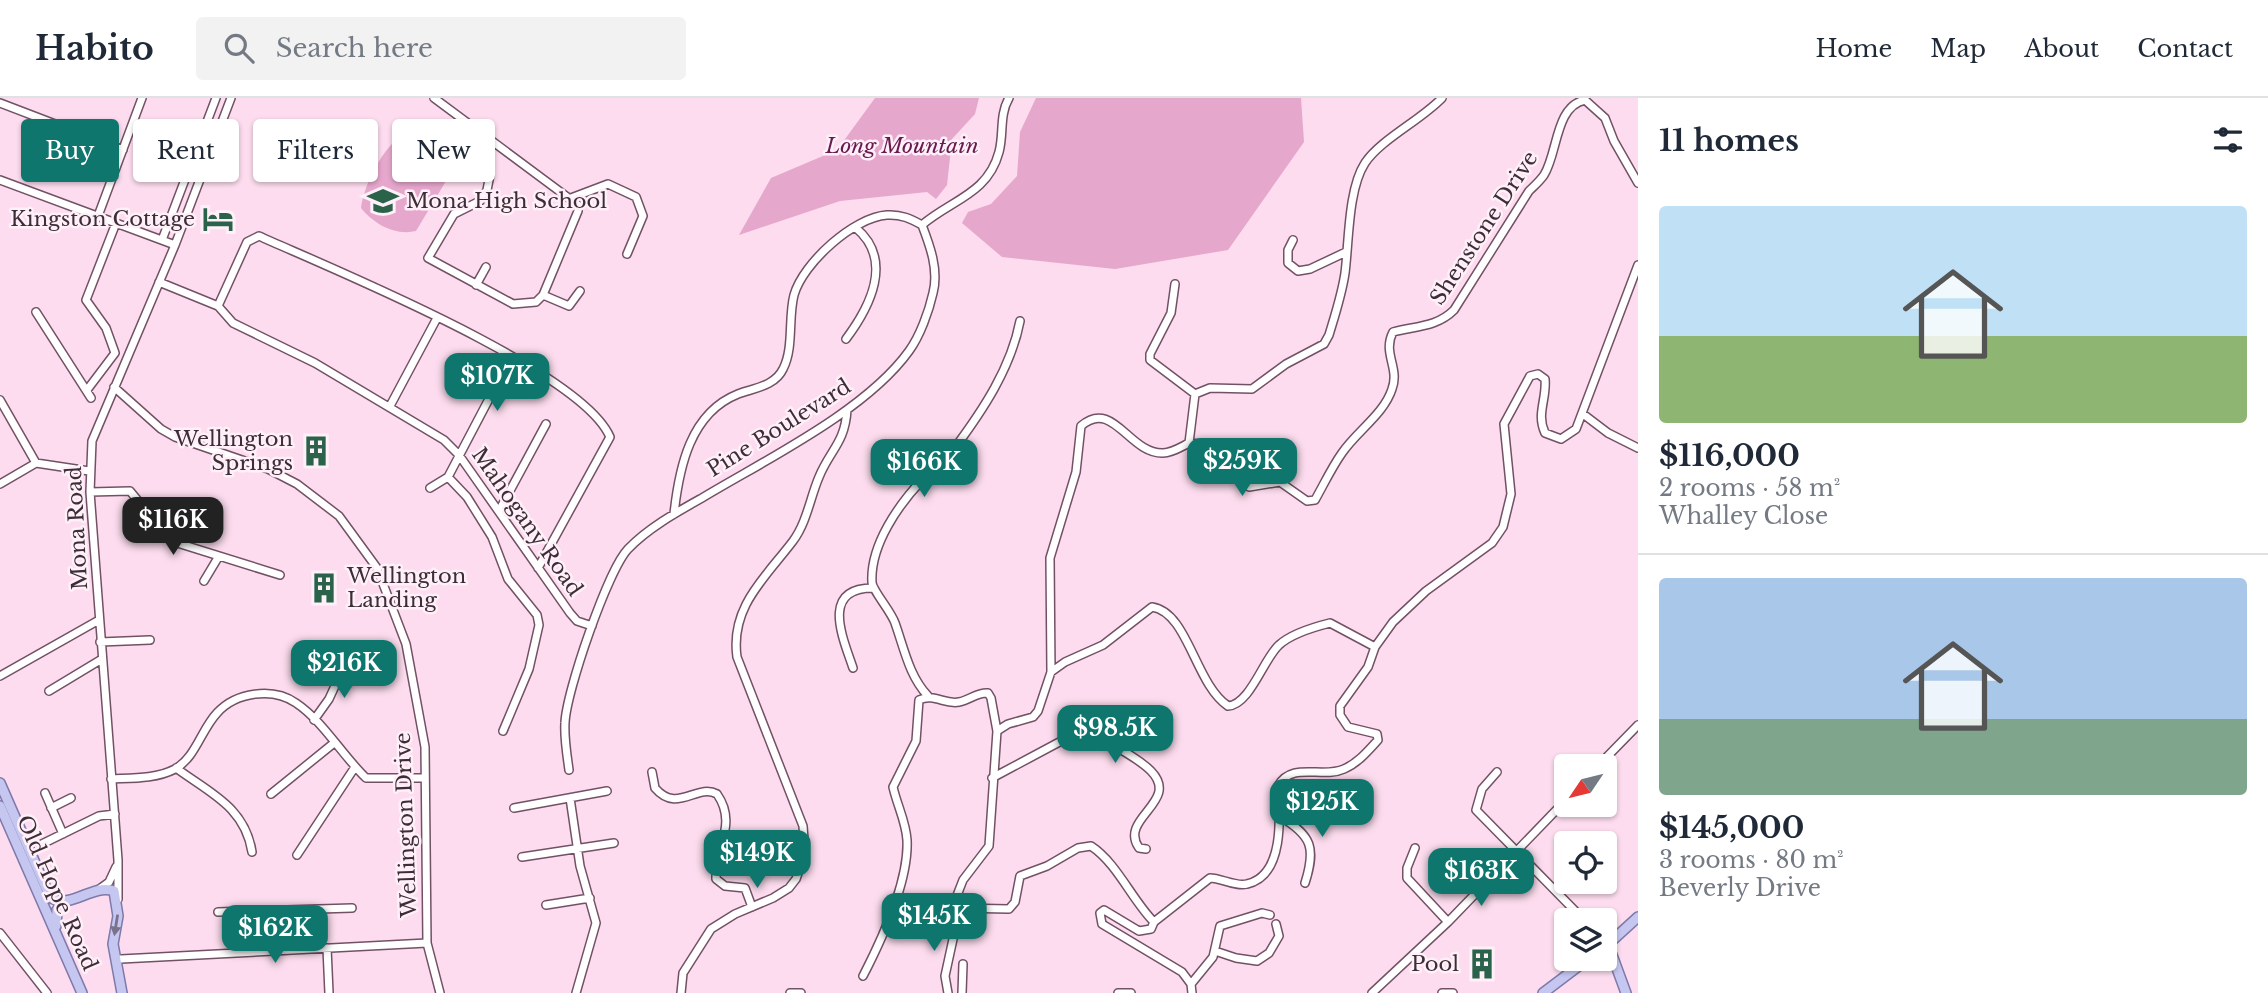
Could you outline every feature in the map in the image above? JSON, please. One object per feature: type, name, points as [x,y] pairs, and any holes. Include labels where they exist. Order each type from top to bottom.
[{"type":"main road","name":"Old Hope Road","points":[[0,783],[50,897],[66,901],[98,890],[114,891],[118,899],[113,944],[122,993]]},
{"type":"main road","name":"Old Hope Road","points":[[0,806],[82,993]]},
{"type":"main road","points":[[57,935],[57,910],[66,901]]},
{"type":"main road","points":[[1617,935],[1638,917]]},
{"type":"main road","points":[[1543,993],[1572,971]]},
{"type":"main road","points":[[1617,971],[1626,993]]},
{"type":"street","points":[[98,216],[142,98]]},
{"type":"street","points":[[162,240],[216,98]]},
{"type":"street","name":"Mona Road","points":[[118,899],[115,814],[90,492],[92,442],[175,245],[231,98]]},
{"type":"street","points":[[434,98],[578,205],[578,211],[543,295],[536,302],[513,304],[429,261],[428,255],[457,211],[477,205],[487,190],[489,182]]},
{"type":"street","points":[[922,226],[962,200],[992,172],[1001,147],[1002,124],[1009,98]]},
{"type":"street","points":[[1195,394],[1210,388],[1252,389],[1263,384],[1286,364],[1324,344],[1336,308],[1357,185],[1364,164],[1376,150],[1424,117],[1442,98]]},
{"type":"street","name":"Shenstone Drive","points":[[1189,443],[1227,451],[1234,458],[1240,478],[1249,486],[1284,483],[1311,502],[1342,454],[1379,411],[1392,390],[1395,373],[1389,359],[1388,342],[1393,332],[1430,326],[1445,320],[1454,310],[1529,191],[1544,176],[1566,111],[1576,102],[1585,100],[1605,118],[1614,141],[1638,183]]},
{"type":"street","points":[[0,103],[123,150]]},
{"type":"street","points":[[0,180],[175,245]]},
{"type":"street","points":[[571,198],[608,184],[636,197],[643,216],[626,254]]},
{"type":"street","name":"Pine Boulevard","points":[[569,770],[565,721],[592,626],[625,551],[674,514],[847,410],[910,351],[934,291],[932,255],[922,226],[902,215],[869,219],[818,257],[800,281],[790,322],[788,354],[778,376],[772,382],[725,400],[698,425],[682,467],[674,514]]},
{"type":"street","points":[[86,390],[115,353],[106,328],[86,300],[116,223]]},
{"type":"street","points":[[846,339],[863,315],[877,278],[873,253],[867,239],[856,228]]},
{"type":"street","points":[[218,306],[247,242],[259,236],[368,283],[511,357],[571,392],[610,437],[538,568]]},
{"type":"street","points":[[1293,240],[1286,258],[1287,263],[1298,271],[1310,269],[1346,252]]},
{"type":"street","points":[[1192,993],[1191,984],[1182,972],[1107,928],[1102,924],[1100,913],[1106,910],[1139,931],[1151,929],[1154,922],[1210,878],[1243,885],[1258,879],[1278,846],[1281,817],[1278,786],[1287,774],[1343,769],[1356,762],[1378,740],[1377,734],[1348,727],[1340,715],[1340,706],[1368,667],[1375,647],[1393,622],[1426,591],[1498,536],[1511,494],[1504,424],[1530,376],[1538,374],[1545,379],[1546,396],[1540,414],[1545,433],[1553,438],[1569,436],[1583,414],[1638,265]]},
{"type":"street","points":[[476,285],[486,268]]},
{"type":"street","name":"Mahogany Road","points":[[159,282],[218,306],[233,323],[315,363],[426,427],[459,455],[577,621],[592,626]]},
{"type":"street","points":[[1175,284],[1171,313],[1150,354],[1150,360],[1195,394]]},
{"type":"street","points":[[543,295],[569,306],[580,291]]},
{"type":"street","points":[[36,312],[91,398]]},
{"type":"street","points":[[390,407],[437,318]]},
{"type":"street","points":[[928,696],[913,676],[889,608],[873,588],[872,572],[894,515],[906,497],[952,451],[976,417],[1015,348],[1020,321]]},
{"type":"street","points":[[430,488],[448,477],[511,357]]},
{"type":"street","name":"Wellington Drive","points":[[114,387],[175,437],[268,469],[297,484],[339,516],[377,568],[406,644],[425,747],[427,943],[440,993]]},
{"type":"street","points":[[997,731],[1008,724],[1026,721],[1038,712],[1051,672],[1050,558],[1076,472],[1082,426],[1091,419],[1104,417],[1116,424],[1140,448],[1166,453],[1189,443],[1195,394]]},
{"type":"street","points":[[0,400],[36,463]]},
{"type":"street","points":[[681,993],[683,973],[711,929],[789,888],[805,853],[803,826],[737,657],[736,630],[748,598],[794,539],[809,509],[818,478],[843,438],[847,410]]},
{"type":"street","points":[[1583,414],[1608,433],[1638,448]]},
{"type":"street","points":[[499,511],[546,424]]},
{"type":"street","points":[[0,484],[36,463],[89,471]]},
{"type":"street","points":[[448,477],[467,497],[486,527],[508,579],[537,615],[540,625],[529,669],[503,731]]},
{"type":"street","points":[[90,492],[130,491],[167,539],[281,575]]},
{"type":"street","points":[[204,581],[219,556]]},
{"type":"street","points":[[853,668],[840,626],[838,607],[843,599],[862,588],[873,588]]},
{"type":"street","points":[[1051,672],[1065,662],[1103,645],[1152,607],[1164,609],[1176,622],[1212,692],[1228,706],[1240,701],[1280,644],[1294,636],[1330,623],[1375,647]]},
{"type":"street","points":[[0,676],[99,620]]},
{"type":"street","points":[[100,642],[150,640]]},
{"type":"street","points":[[49,691],[102,659]]},
{"type":"street","points":[[314,720],[329,699],[340,675]]},
{"type":"street","points":[[111,779],[150,776],[176,768],[189,757],[217,713],[251,695],[271,692],[293,700],[355,768],[371,780],[425,778]]},
{"type":"street","points":[[863,976],[874,956],[904,870],[906,829],[893,787],[916,741],[919,700],[928,696],[955,703],[982,692],[988,693],[997,731],[989,846],[963,880],[956,898],[958,916],[945,976],[948,993]]},
{"type":"street","points":[[1610,754],[1638,725]]},
{"type":"street","points":[[992,778],[1080,732],[1090,732],[1150,771],[1158,784],[1160,793],[1156,802],[1134,830],[1133,840],[1139,848],[1146,849]]},
{"type":"street","points":[[271,794],[334,743]]},
{"type":"street","points":[[176,768],[239,816],[249,833],[252,852]]},
{"type":"street","points":[[297,855],[355,768]]},
{"type":"street","points":[[652,772],[655,788],[671,798],[684,799],[704,791],[717,794],[725,807],[728,829],[718,859],[716,879],[725,886],[745,888],[752,907]]},
{"type":"street","points":[[1497,772],[1482,789],[1476,810],[1572,908]]},
{"type":"street","points":[[514,808],[607,792]]},
{"type":"street","points":[[44,793],[63,834]]},
{"type":"street","points":[[51,808],[71,798]]},
{"type":"street","points":[[570,798],[578,848],[596,923],[576,993]]},
{"type":"street","points":[[1372,993],[1448,922],[1554,812]]},
{"type":"street","points":[[41,844],[99,816],[115,814]]},
{"type":"street","points":[[1281,817],[1304,833],[1311,849],[1311,863],[1305,883]]},
{"type":"street","points":[[522,857],[614,843]]},
{"type":"street","points":[[956,908],[1009,909],[1015,902],[1020,876],[1046,866],[1078,848],[1091,846],[1105,858],[1140,909],[1154,922]]},
{"type":"street","points":[[1415,848],[1407,868],[1407,878],[1448,922]]},
{"type":"street","points":[[98,890],[109,882],[118,860]]},
{"type":"street","points":[[546,905],[590,898]]},
{"type":"street","points":[[218,912],[352,908]]},
{"type":"street","points":[[296,910],[298,943]]},
{"type":"street","points":[[1191,984],[1215,951],[1220,926],[1262,913],[1270,915]]},
{"type":"street","points":[[1215,951],[1257,961],[1269,953],[1279,936],[1276,924]]},
{"type":"street","points":[[0,933],[47,993]]},
{"type":"street","points":[[121,960],[298,943],[327,948],[427,943]]},
{"type":"street","points":[[0,951],[10,945]]},
{"type":"street","points":[[327,948],[329,993]]},
{"type":"street","points":[[962,964],[962,993]]},
{"type":"street","points":[[790,993],[801,993]]},
{"type":"street","points":[[1118,993],[1131,993]]},
{"type":"street","points":[[1441,993],[1453,993]]},
{"type":"green space","name":"Long Mountain","points":[[875,98],[979,98],[975,114],[952,139],[947,185],[936,199],[927,192],[840,201],[739,235],[771,178],[837,150]]},
{"type":"green space","points":[[1036,98],[1301,98],[1304,142],[1228,250],[1115,269],[1002,257],[962,223],[968,212],[991,204],[1017,176],[1020,132]]},
{"type":"green space","points":[[392,144],[392,182],[445,182],[416,231],[393,230],[379,224],[361,208],[368,182],[378,182],[378,164]]},
{"type":"place","name":"Mona High School","points":[[383,201]]},
{"type":"place","name":"Kingston Cottage","points":[[218,219]]},
{"type":"place","name":"Wellington Springs","points":[[316,451]]},
{"type":"place","name":"Wellington Landing","points":[[324,588]]},
{"type":"place","name":"Pool","points":[[1482,964]]}]
